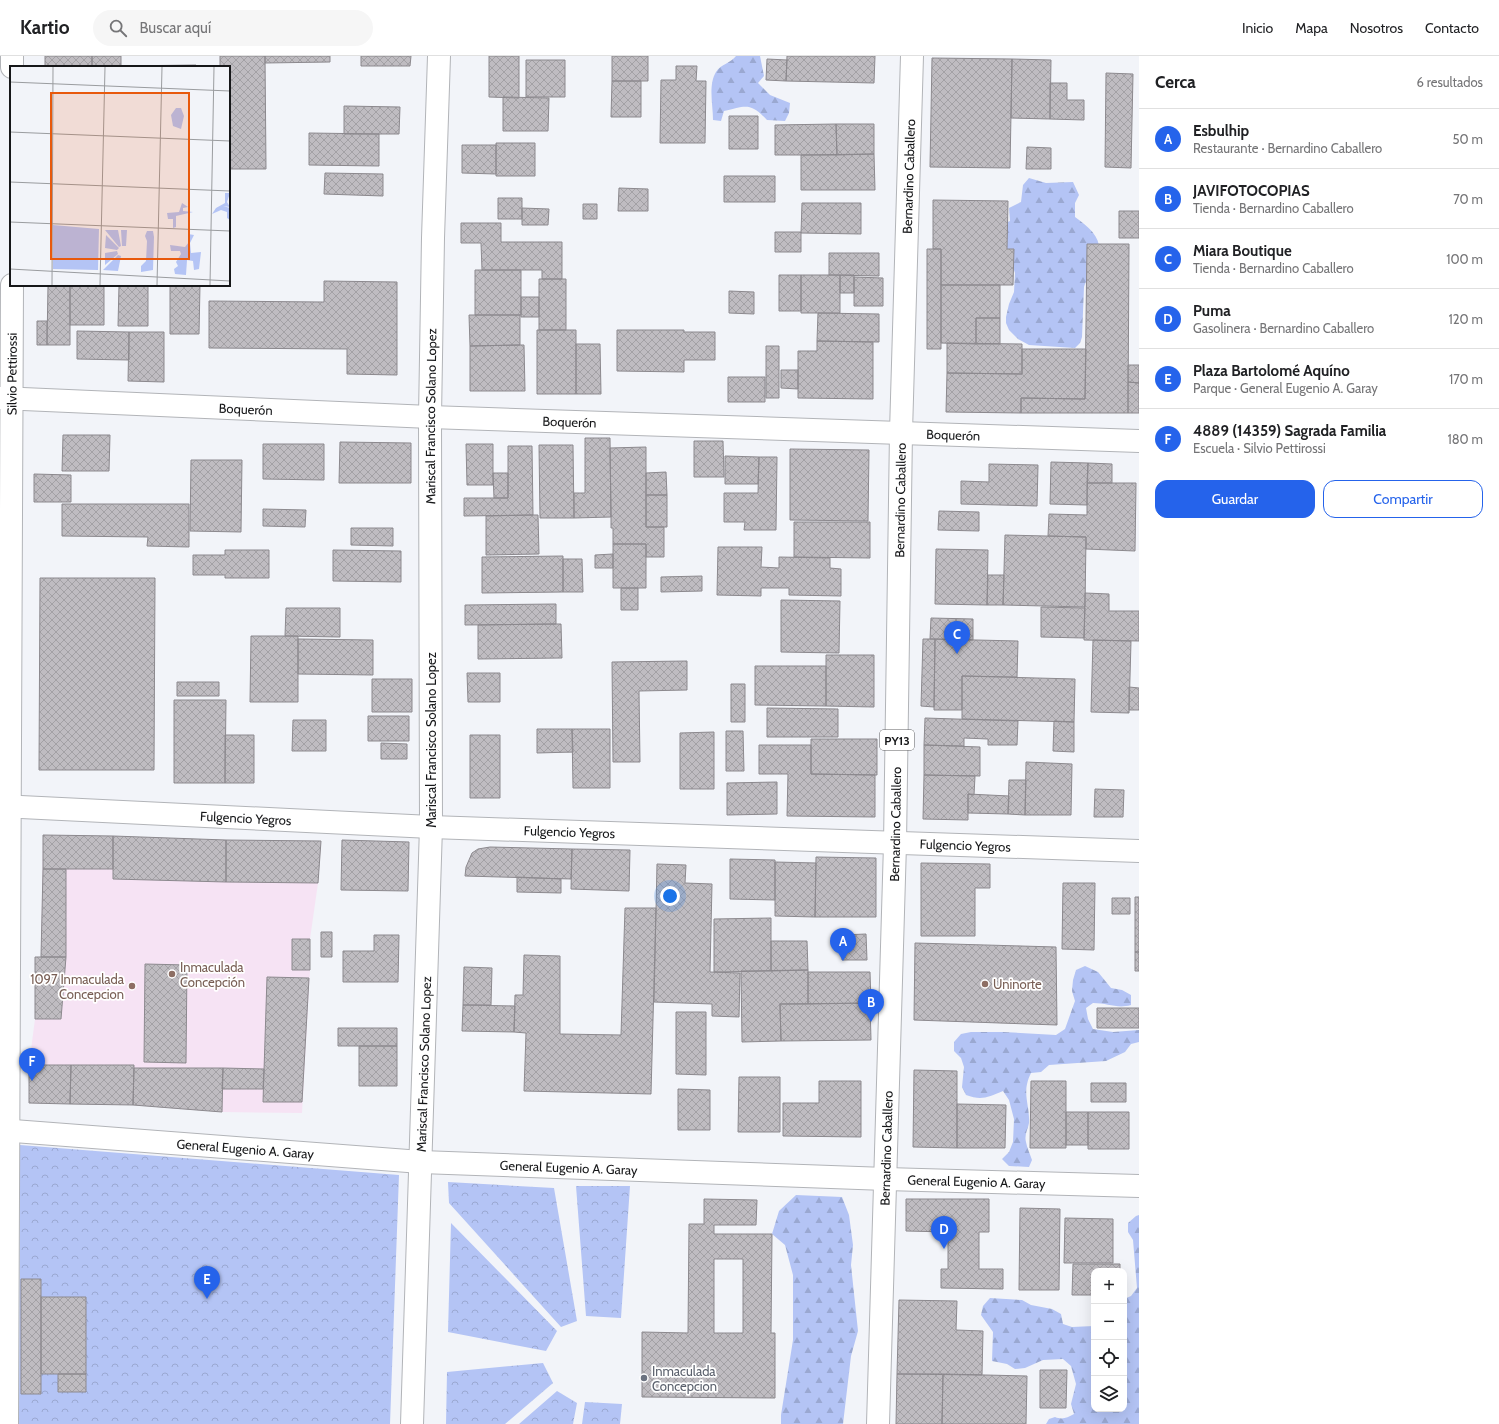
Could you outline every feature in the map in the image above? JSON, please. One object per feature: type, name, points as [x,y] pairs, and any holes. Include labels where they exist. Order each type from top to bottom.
[{"type":"main road","name":"Mariscal Francisco Solano Lopez","points":[[412,1424],[431,827],[430,417],[433,238],[439,56]]},
{"type":"main road","name":"Bernardino Caballero","points":[[878,1424],[895,844],[902,432],[912,56]]},
{"type":"main road","name":"Silvio Pettirossi","points":[[7,1424],[4,1130],[6,399],[12,286]]},
{"type":"main road","name":"Boquerón","points":[[6,399],[430,417],[1139,441]]},
{"type":"main road","name":"Fulgencio Yegros","points":[[5,806],[431,827],[895,844],[1139,851]]},
{"type":"main road","name":"General Eugenio A. Garay","points":[[4,1130],[421,1162],[886,1179],[1139,1186]]},
{"type":"shaded area","name":"Inmaculada Concepción","points":[[43,835],[321,841],[318,883],[310,939],[310,970],[302,1113],[222,1112],[133,1105],[29,1103],[29,1065],[35,1019],[35,957],[41,957]]},
{"type":"green space","points":[[736,56],[760,56],[764,76],[758,83],[770,95],[790,103],[789,113],[785,121],[767,120],[756,110],[747,107],[724,111],[721,121],[713,120],[712,83],[714,77],[718,69]]},
{"type":"green space","points":[[1029,178],[1046,183],[1073,182],[1079,195],[1075,203],[1075,217],[1093,233],[1099,246],[1097,261],[1084,287],[1082,337],[1080,343],[1075,348],[1029,345],[1018,339],[1009,330],[1006,323],[1009,304],[1014,292],[1015,273],[1011,261],[994,228],[1010,221],[1009,208],[1021,202],[1023,185]]},
{"type":"green space","points":[[1085,966],[1098,972],[1111,988],[1122,990],[1131,995],[1131,1005],[1117,1006],[1093,1003],[1086,1008],[1088,1019],[1093,1029],[1113,1032],[1139,1030],[1139,1042],[1131,1044],[1125,1052],[1106,1061],[1049,1065],[1041,1072],[1031,1073],[1028,1080],[1026,1093],[1029,1123],[1025,1137],[1032,1160],[1029,1167],[1009,1166],[1002,1159],[1009,1152],[1013,1142],[1014,1119],[1009,1100],[1003,1091],[981,1098],[966,1095],[962,1087],[964,1067],[961,1058],[954,1051],[954,1042],[961,1034],[971,1032],[1056,1035],[1065,1029],[1075,1001],[1072,991],[1076,970]]},
{"type":"green space","points":[[20,1145],[399,1175],[390,1424],[19,1424]]},
{"type":"green space","points":[[448,1182],[554,1188],[577,1321],[561,1327],[449,1203]]},
{"type":"green space","points":[[576,1186],[630,1186],[621,1318],[586,1316]]},
{"type":"green space","points":[[796,1195],[842,1197],[849,1215],[853,1245],[851,1265],[858,1331],[851,1356],[843,1424],[781,1424],[781,1415],[793,1340],[793,1275],[785,1245],[772,1234],[779,1211]]},
{"type":"green space","points":[[1139,1215],[1139,1424],[1046,1424],[1049,1419],[1055,1417],[1069,1417],[1074,1414],[1071,1404],[1076,1384],[1071,1366],[1063,1359],[1043,1360],[1025,1368],[1015,1369],[1007,1364],[992,1361],[993,1332],[981,1315],[983,1306],[990,1298],[1022,1300],[1031,1305],[1052,1309],[1061,1314],[1063,1324],[1072,1327],[1091,1326],[1091,1412],[1127,1412],[1127,1298],[1131,1296],[1137,1288],[1133,1240],[1128,1232],[1128,1223]]},
{"type":"green space","points":[[451,1223],[557,1331],[546,1351],[448,1332]]},
{"type":"green space","points":[[543,1363],[553,1383],[505,1424],[446,1424],[447,1372]]},
{"type":"green space","points":[[557,1391],[577,1403],[573,1424],[519,1424]]},
{"type":"green space","points":[[585,1402],[622,1404],[620,1424],[582,1424]]},
{"type":"building","points":[[45,56],[92,56],[92,66],[45,66]]},
{"type":"building","points":[[92,56],[121,56],[121,66],[92,66]]},
{"type":"building","points":[[220,56],[265,56],[266,169],[230,169],[230,66],[220,66]]},
{"type":"building","points":[[265,56],[330,56],[330,62],[265,63]]},
{"type":"building","points":[[361,56],[411,56],[410,66],[361,66]]},
{"type":"building","points":[[489,56],[519,56],[519,98],[489,97]]},
{"type":"building","points":[[612,56],[648,56],[648,81],[612,81]]},
{"type":"building","points":[[787,56],[875,56],[874,83],[786,81]]},
{"type":"building","points":[[932,58],[1012,59],[1010,168],[930,167]]},
{"type":"building","points":[[767,59],[787,60],[786,81],[766,80]]},
{"type":"building","points":[[1012,59],[1051,60],[1050,119],[1011,118]]},
{"type":"building","points":[[526,60],[565,60],[565,97],[526,97]]},
{"type":"building","points":[[196,65],[196,66],[121,66]]},
{"type":"building","points":[[676,66],[697,66],[696,81],[706,81],[705,143],[660,143],[661,80],[676,80]]},
{"type":"building","points":[[1106,73],[1133,74],[1131,168],[1105,167]]},
{"type":"building","points":[[612,81],[641,81],[641,117],[611,117]]},
{"type":"building","points":[[1050,83],[1067,83],[1067,100],[1084,100],[1084,120],[1050,119]]},
{"type":"building","points":[[503,97],[549,98],[548,131],[503,131]]},
{"type":"building","points":[[344,106],[400,107],[399,134],[344,134]]},
{"type":"building","points":[[729,116],[758,116],[758,149],[729,149]]},
{"type":"building","points":[[836,124],[874,124],[874,154],[837,155]]},
{"type":"building","points":[[836,124],[837,155],[775,155],[775,125]]},
{"type":"building","points":[[309,133],[379,134],[379,166],[309,165]]},
{"type":"building","points":[[496,143],[535,143],[535,176],[496,176]]},
{"type":"building","points":[[462,145],[496,145],[496,174],[462,173]]},
{"type":"building","points":[[1027,147],[1051,148],[1051,169],[1026,169]]},
{"type":"building","points":[[874,154],[875,190],[801,190],[801,155]]},
{"type":"building","points":[[325,173],[383,174],[383,196],[324,194]]},
{"type":"building","points":[[724,176],[775,176],[775,202],[724,202]]},
{"type":"building","points":[[619,188],[648,189],[648,211],[618,211]]},
{"type":"building","points":[[498,198],[522,198],[522,219],[498,219]]},
{"type":"building","points":[[933,200],[1008,201],[1007,249],[1014,249],[1013,285],[941,285],[941,249],[933,249]]},
{"type":"building","points":[[802,203],[861,203],[861,234],[801,233]]},
{"type":"building","points":[[583,204],[597,204],[597,219],[583,219]]},
{"type":"building","points":[[522,208],[549,209],[548,225],[522,225]]},
{"type":"building","points":[[1119,211],[1139,211],[1139,238],[1119,238]]},
{"type":"building","points":[[461,223],[501,223],[501,242],[562,242],[562,279],[542,279],[542,270],[482,270],[481,243],[461,243]]},
{"type":"building","points":[[775,232],[801,232],[801,252],[775,252]]},
{"type":"building","points":[[1087,244],[1129,244],[1128,413],[1021,413],[1021,398],[1085,399]]},
{"type":"building","points":[[927,249],[941,249],[941,349],[927,349]]},
{"type":"building","points":[[829,253],[879,253],[879,276],[829,275]]},
{"type":"building","points":[[475,270],[521,270],[521,315],[475,315]]},
{"type":"building","points":[[779,275],[801,275],[801,311],[779,311]]},
{"type":"building","points":[[801,275],[840,275],[840,313],[801,313]]},
{"type":"building","points":[[840,275],[854,275],[854,293],[840,293]]},
{"type":"building","points":[[854,277],[883,278],[883,306],[854,306]]},
{"type":"building","points":[[539,279],[566,279],[566,330],[539,330]]},
{"type":"building","points":[[324,281],[397,282],[397,375],[347,374],[347,349],[209,348],[209,301],[324,302]]},
{"type":"building","points":[[941,285],[1000,285],[1000,318],[976,318],[976,344],[941,343]]},
{"type":"building","points":[[48,286],[70,286],[70,345],[47,345]]},
{"type":"building","points":[[70,286],[104,286],[104,325],[70,325]]},
{"type":"building","points":[[119,286],[148,286],[148,326],[118,326]]},
{"type":"building","points":[[170,286],[200,286],[199,334],[170,334]]},
{"type":"building","points":[[729,291],[754,292],[754,314],[729,313]]},
{"type":"building","points":[[521,297],[539,297],[539,317],[521,317]]},
{"type":"building","points":[[818,313],[879,314],[879,342],[817,341]]},
{"type":"building","points":[[469,315],[520,315],[520,345],[470,346]]},
{"type":"building","points":[[976,318],[1000,318],[1000,344],[976,344]]},
{"type":"building","points":[[37,321],[47,321],[47,345],[37,345]]},
{"type":"building","points":[[537,330],[576,330],[576,394],[537,394]]},
{"type":"building","points":[[617,330],[684,330],[684,332],[715,332],[715,360],[684,360],[684,372],[617,371]]},
{"type":"building","points":[[77,331],[129,332],[129,360],[77,359]]},
{"type":"building","points":[[129,332],[164,332],[164,382],[128,381]]},
{"type":"building","points":[[817,341],[873,342],[873,399],[798,398],[798,351],[817,351]]},
{"type":"building","points":[[947,343],[1022,344],[1022,374],[947,373]]},
{"type":"building","points":[[576,344],[600,344],[601,394],[576,394]]},
{"type":"building","points":[[524,345],[525,391],[470,391],[470,346]]},
{"type":"building","points":[[766,346],[779,346],[779,398],[766,398]]},
{"type":"building","points":[[1022,349],[1086,349],[1085,399],[1021,398],[1021,413],[946,412],[947,373],[1022,374]]},
{"type":"building","points":[[1128,365],[1139,365],[1139,383],[1128,382]]},
{"type":"building","points":[[781,370],[798,370],[798,389],[781,388]]},
{"type":"building","points":[[728,377],[765,377],[765,402],[728,402]]},
{"type":"building","points":[[1128,382],[1139,383],[1139,413],[1128,413]]},
{"type":"building","points":[[63,435],[110,435],[109,471],[62,471]]},
{"type":"building","points":[[585,438],[610,438],[611,517],[574,518],[574,493],[585,493]]},
{"type":"building","points":[[694,441],[723,441],[724,477],[694,477]]},
{"type":"building","points":[[340,442],[411,443],[411,483],[339,483]]},
{"type":"building","points":[[263,444],[324,444],[324,480],[263,479]]},
{"type":"building","points":[[466,444],[493,444],[493,485],[467,485]]},
{"type":"building","points":[[539,445],[573,445],[574,518],[540,518]]},
{"type":"building","points":[[508,446],[532,446],[533,515],[464,516],[464,498],[508,498]]},
{"type":"building","points":[[646,447],[646,527],[664,527],[664,557],[646,557],[646,544],[613,544],[613,528],[611,528],[610,448]]},
{"type":"building","points":[[790,449],[869,450],[868,521],[790,520]]},
{"type":"building","points":[[725,456],[759,457],[758,484],[725,484]]},
{"type":"building","points":[[759,457],[777,457],[776,530],[744,530],[745,522],[724,522],[724,493],[758,493]]},
{"type":"building","points":[[191,460],[242,460],[241,532],[190,531]]},
{"type":"building","points":[[1051,462],[1088,463],[1087,505],[1050,504]]},
{"type":"building","points":[[1088,463],[1112,464],[1112,483],[1087,483]]},
{"type":"building","points":[[989,464],[1038,465],[1037,506],[961,504],[961,481],[989,482]]},
{"type":"building","points":[[666,472],[667,495],[646,495],[646,473]]},
{"type":"building","points":[[493,473],[508,473],[508,498],[494,498]]},
{"type":"building","points":[[34,474],[71,475],[71,502],[34,502]]},
{"type":"building","points":[[1087,483],[1136,483],[1135,551],[1086,549],[1086,537],[1048,536],[1049,514],[1087,515]]},
{"type":"building","points":[[646,495],[667,495],[667,527],[646,527]]},
{"type":"building","points":[[62,504],[189,504],[189,547],[147,546],[148,537],[62,536]]},
{"type":"building","points":[[263,509],[306,510],[305,527],[263,526]]},
{"type":"building","points":[[939,511],[979,512],[979,531],[938,530]]},
{"type":"building","points":[[538,515],[539,554],[486,555],[486,516]]},
{"type":"building","points":[[794,522],[870,522],[870,558],[794,557]]},
{"type":"building","points":[[351,528],[393,528],[393,546],[351,545]]},
{"type":"building","points":[[1005,535],[1086,537],[1085,607],[1003,605]]},
{"type":"building","points":[[613,544],[646,544],[646,588],[613,588]]},
{"type":"building","points":[[718,547],[762,547],[761,567],[779,568],[779,557],[830,558],[830,568],[841,569],[841,596],[789,595],[789,588],[761,588],[761,596],[717,595]]},
{"type":"building","points":[[936,549],[988,550],[987,605],[935,604]]},
{"type":"building","points":[[225,550],[269,550],[269,578],[225,578],[225,575],[193,575],[193,555],[225,555]]},
{"type":"building","points":[[333,550],[401,551],[401,582],[333,581]]},
{"type":"building","points":[[613,554],[613,568],[595,568],[595,555]]},
{"type":"building","points":[[563,556],[563,592],[482,593],[482,557]]},
{"type":"building","points":[[563,559],[582,559],[583,592],[563,592]]},
{"type":"building","points":[[988,575],[1004,575],[1003,605],[987,605]]},
{"type":"building","points":[[702,576],[702,591],[661,592],[661,577]]},
{"type":"building","points":[[40,578],[155,578],[154,770],[39,770]]},
{"type":"building","points":[[621,588],[638,588],[638,610],[621,610]]},
{"type":"building","points":[[1085,593],[1109,594],[1109,611],[1139,611],[1139,641],[1084,640]]},
{"type":"building","points":[[781,600],[840,601],[839,653],[781,652]]},
{"type":"building","points":[[556,604],[556,624],[465,625],[465,605]]},
{"type":"building","points":[[1041,607],[1085,608],[1084,638],[1041,637]]},
{"type":"building","points":[[286,608],[340,608],[340,637],[285,636]]},
{"type":"building","points":[[931,618],[973,619],[973,640],[930,639]]},
{"type":"building","points":[[561,624],[562,658],[478,659],[478,625]]},
{"type":"building","points":[[251,636],[298,636],[298,702],[250,702]]},
{"type":"building","points":[[298,639],[373,640],[373,675],[298,674]]},
{"type":"building","points":[[923,639],[935,639],[934,707],[921,706]]},
{"type":"building","points":[[935,639],[1018,641],[1017,677],[962,676],[962,710],[934,710]]},
{"type":"building","points":[[1093,640],[1131,641],[1129,713],[1091,712]]},
{"type":"building","points":[[826,655],[874,655],[874,707],[826,706]]},
{"type":"building","points":[[687,661],[687,690],[639,691],[640,762],[613,762],[612,662]]},
{"type":"building","points":[[755,666],[826,666],[826,706],[755,705]]},
{"type":"building","points":[[467,673],[500,673],[500,702],[468,702]]},
{"type":"building","points":[[962,676],[1075,679],[1074,722],[962,719]]},
{"type":"building","points":[[372,679],[412,679],[412,712],[372,712]]},
{"type":"building","points":[[177,682],[219,682],[219,696],[177,696]]},
{"type":"building","points":[[731,684],[745,684],[745,722],[731,722]]},
{"type":"building","points":[[1129,687],[1139,688],[1139,710],[1129,710]]},
{"type":"building","points":[[174,700],[226,700],[225,783],[174,783]]},
{"type":"building","points":[[767,708],[838,709],[838,737],[767,737]]},
{"type":"building","points":[[368,716],[409,716],[409,741],[368,741]]},
{"type":"building","points":[[925,718],[1018,721],[1017,745],[988,745],[988,739],[964,738],[964,746],[924,745]]},
{"type":"building","points":[[293,720],[326,720],[326,751],[292,751]]},
{"type":"building","points":[[1054,721],[1074,722],[1074,752],[1053,751]]},
{"type":"building","points":[[537,729],[572,729],[573,752],[537,753]]},
{"type":"building","points":[[572,729],[610,729],[610,788],[573,788]]},
{"type":"building","points":[[726,731],[743,731],[744,771],[726,771]]},
{"type":"building","points":[[714,732],[714,789],[680,789],[680,733]]},
{"type":"building","points":[[225,735],[254,735],[254,783],[225,783]]},
{"type":"building","points":[[470,735],[500,735],[500,798],[470,798]]},
{"type":"building","points":[[811,739],[877,739],[877,775],[811,774]]},
{"type":"building","points":[[381,743],[407,744],[407,759],[381,759]]},
{"type":"building","points":[[759,745],[811,745],[811,774],[875,775],[875,817],[787,816],[788,774],[759,774]]},
{"type":"building","points":[[924,745],[980,747],[980,776],[924,775]]},
{"type":"building","points":[[1026,762],[1072,764],[1071,815],[1025,815]]},
{"type":"building","points":[[924,775],[975,776],[974,795],[968,794],[968,820],[923,819]]},
{"type":"building","points":[[1009,780],[1026,780],[1025,815],[1008,814]]},
{"type":"building","points":[[777,782],[777,814],[727,815],[727,783]]},
{"type":"building","points":[[1095,789],[1124,790],[1123,817],[1094,817]]},
{"type":"building","points":[[968,794],[1009,796],[1008,814],[968,813]]},
{"type":"building","points":[[43,835],[113,836],[113,869],[43,869]]},
{"type":"building","points":[[113,836],[226,840],[226,882],[113,879]]},
{"type":"building","points":[[226,840],[321,841],[318,883],[226,882]]},
{"type":"building","points":[[342,840],[409,842],[408,891],[341,890]]},
{"type":"building","points":[[490,847],[572,849],[571,879],[465,876],[466,867],[472,853],[478,849]]},
{"type":"building","points":[[572,849],[630,850],[629,891],[571,889]]},
{"type":"building","points":[[816,857],[876,858],[876,917],[815,917]]},
{"type":"building","points":[[730,859],[775,860],[775,900],[730,899]]},
{"type":"building","points":[[775,862],[816,863],[815,917],[775,916]]},
{"type":"building","points":[[921,863],[990,864],[990,888],[975,888],[975,936],[921,936]]},
{"type":"building","points":[[657,864],[686,865],[685,883],[712,884],[710,972],[740,973],[739,1017],[712,1016],[712,1004],[654,1002]]},
{"type":"building","points":[[43,869],[66,869],[66,957],[41,957]]},
{"type":"building","points":[[517,877],[561,879],[561,893],[517,892]]},
{"type":"building","points":[[1063,883],[1095,883],[1094,950],[1062,949]]},
{"type":"building","points":[[1135,897],[1139,897],[1139,952],[1135,952]]},
{"type":"building","points":[[1112,898],[1130,898],[1130,914],[1112,914]]},
{"type":"building","points":[[625,908],[656,908],[651,1094],[524,1091],[526,1033],[514,1032],[515,995],[523,995],[524,955],[560,956],[560,1034],[621,1035]]},
{"type":"building","points":[[771,918],[771,971],[714,972],[714,919]]},
{"type":"building","points":[[321,932],[332,932],[332,957],[321,957]]},
{"type":"building","points":[[866,934],[867,960],[842,960],[842,935]]},
{"type":"building","points":[[374,935],[399,935],[398,982],[343,982],[343,951],[374,951]]},
{"type":"building","points":[[292,939],[310,939],[310,970],[292,970]]},
{"type":"building","points":[[771,941],[807,941],[808,970],[771,971]]},
{"type":"building","name":"Uninorte","points":[[915,943],[1056,947],[1057,1025],[914,1020]]},
{"type":"building","points":[[1135,952],[1139,952],[1139,971],[1135,971]]},
{"type":"building","points":[[35,957],[66,957],[61,1019],[35,1019]]},
{"type":"building","points":[[145,964],[187,965],[186,1063],[144,1062]]},
{"type":"building","points":[[464,967],[492,968],[491,1005],[463,1005]]},
{"type":"building","points":[[808,970],[808,1004],[780,1004],[781,1041],[742,1042],[741,971]]},
{"type":"building","points":[[808,972],[870,972],[871,1003],[808,1004]]},
{"type":"building","points":[[267,977],[309,978],[302,1102],[263,1102]]},
{"type":"building","points":[[870,1003],[871,1040],[781,1041],[780,1004]]},
{"type":"building","points":[[463,1005],[515,1006],[514,1032],[462,1031]]},
{"type":"building","points":[[1097,1008],[1139,1008],[1139,1028],[1097,1028]]},
{"type":"building","points":[[676,1012],[706,1012],[706,1075],[676,1074]]},
{"type":"building","points":[[338,1028],[397,1028],[397,1046],[338,1046]]},
{"type":"building","points":[[359,1046],[397,1046],[397,1086],[359,1086]]},
{"type":"building","points":[[29,1065],[71,1065],[70,1104],[29,1103]]},
{"type":"building","points":[[71,1065],[134,1065],[133,1105],[70,1104]]},
{"type":"building","points":[[134,1068],[223,1068],[222,1112],[133,1105]]},
{"type":"building","points":[[223,1068],[264,1069],[263,1089],[222,1089]]},
{"type":"building","points":[[914,1070],[957,1071],[957,1148],[913,1147]]},
{"type":"building","points":[[739,1077],[780,1077],[780,1132],[738,1132]]},
{"type":"building","points":[[819,1081],[861,1081],[861,1137],[783,1136],[783,1103],[819,1103]]},
{"type":"building","points":[[1031,1081],[1066,1081],[1066,1148],[1030,1148]]},
{"type":"building","points":[[1091,1083],[1126,1083],[1126,1102],[1091,1102]]},
{"type":"building","points":[[678,1089],[710,1090],[710,1130],[678,1130]]},
{"type":"building","points":[[957,1104],[1006,1105],[1005,1148],[957,1148]]},
{"type":"building","points":[[1066,1112],[1088,1112],[1088,1145],[1066,1145]]},
{"type":"building","points":[[1088,1112],[1129,1112],[1129,1149],[1088,1149]]},
{"type":"building","points":[[704,1199],[757,1200],[756,1225],[714,1225],[714,1234],[772,1234],[771,1333],[775,1333],[775,1398],[642,1397],[642,1332],[688,1333],[689,1224],[704,1224]],"holes":[[[714,1259],[743,1259],[743,1333],[714,1333]]]},
{"type":"building","points":[[906,1199],[989,1199],[989,1232],[979,1232],[979,1269],[1003,1269],[1003,1289],[941,1288],[941,1269],[948,1269],[948,1232],[906,1231]]},
{"type":"building","points":[[1020,1208],[1060,1209],[1059,1290],[1019,1290]]},
{"type":"building","points":[[1065,1218],[1113,1219],[1113,1263],[1064,1263]]},
{"type":"building","points":[[1073,1264],[1120,1264],[1120,1268],[1091,1268],[1091,1295],[1072,1295]]},
{"type":"building","points":[[21,1279],[41,1279],[41,1394],[21,1394]]},
{"type":"building","points":[[41,1297],[86,1297],[86,1374],[41,1374]]},
{"type":"building","points":[[899,1300],[957,1301],[956,1330],[983,1331],[982,1375],[897,1374]]},
{"type":"building","points":[[1040,1370],[1067,1370],[1066,1408],[1040,1408]]},
{"type":"building","points":[[58,1374],[86,1374],[86,1392],[58,1392]]},
{"type":"building","points":[[897,1374],[943,1374],[942,1424],[896,1424]]},
{"type":"building","points":[[943,1374],[1027,1376],[1026,1424],[942,1424]]},
{"type":"place","name":"Miara Boutique","points":[[957,654]]},
{"type":"place","name":"Esbulhip","points":[[843,961]]},
{"type":"place","name":"Inmaculada Concepción","points":[[172,974]]},
{"type":"place","name":"Uninorte","points":[[985,984]]},
{"type":"place","name":"1097 Inmaculada Concepcion","points":[[132,986]]},
{"type":"place","name":"JAVIFOTOCOPIAS","points":[[871,1022]]},
{"type":"place","name":"4889 (14359) Sagrada Familia","points":[[32,1081]]},
{"type":"place","name":"Puma","points":[[944,1249]]},
{"type":"place","name":"Plaza Bartolomé Aquíno","points":[[207,1299]]},
{"type":"place","name":"Inmaculada Concepcion","points":[[644,1378]]}]
